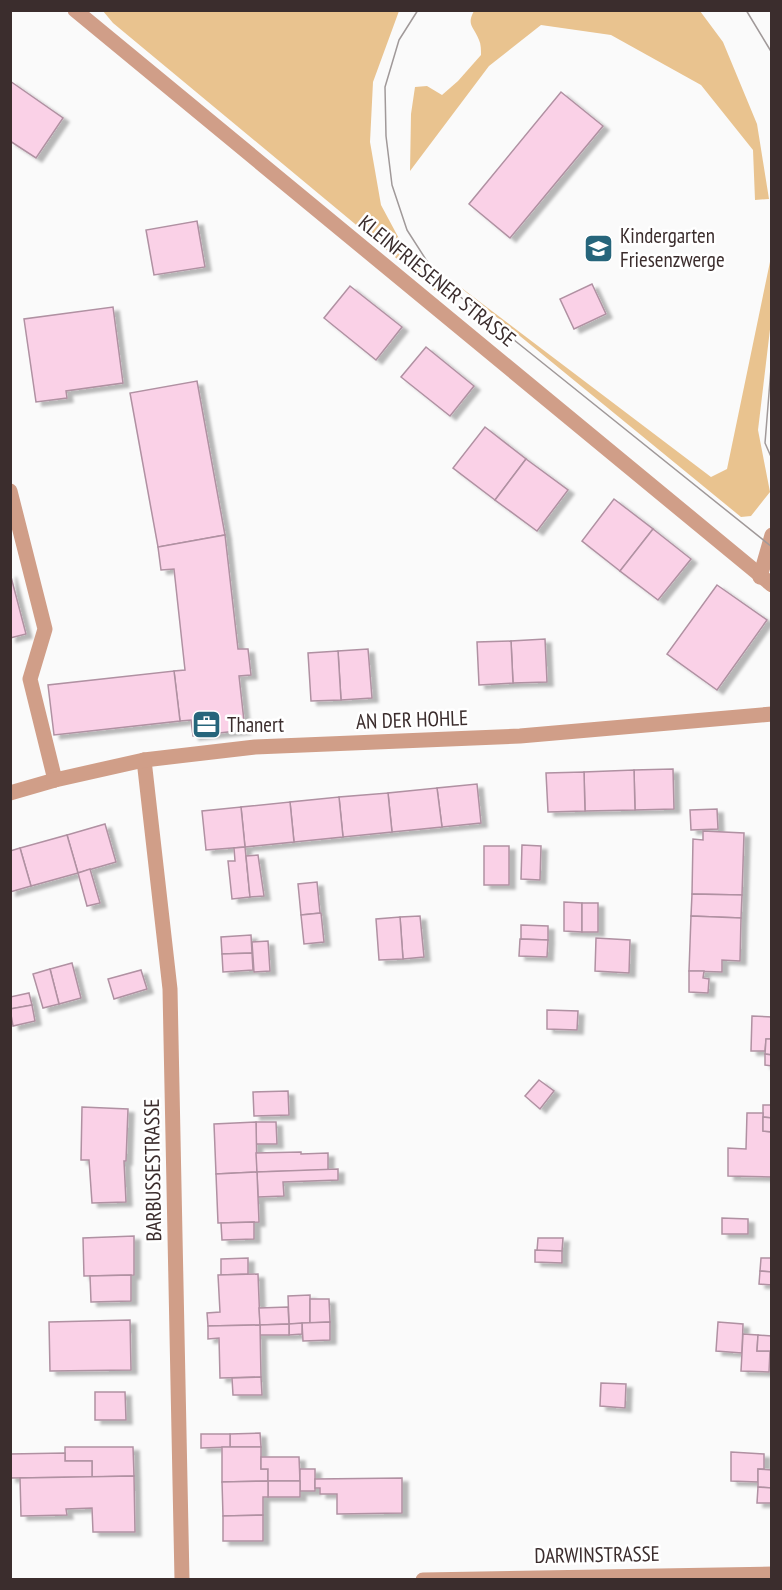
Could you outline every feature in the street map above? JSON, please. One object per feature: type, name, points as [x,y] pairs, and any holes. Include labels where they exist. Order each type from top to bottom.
[{"type":"street","name":"KLEINFRIESENER STRASSE","points":[[75,10],[766,581]]},
{"type":"street","points":[[10,491],[45,629],[30,680],[55,780]]},
{"type":"street","points":[[766,581],[771,535]]},
{"type":"street","name":"AN DER HOHLE","points":[[10,793],[55,780],[144,760],[255,747],[520,736],[771,714]]},
{"type":"street","name":"BARBUSSESTRASSE","points":[[144,760],[170,989],[182,1580]]},
{"type":"street","name":"DARWINSTRASSE","points":[[423,1580],[771,1574]]},
{"type":"shaded area","points":[[103,11],[399,11],[373,82],[370,142],[381,205],[410,259],[449,302],[113,23]]},
{"type":"shaded area","points":[[474,11],[700,11],[723,42],[757,124],[769,199],[755,200],[753,150],[701,85],[611,35],[541,25],[489,66],[410,171],[411,114],[415,87],[427,86],[442,95],[481,55],[480,42],[471,23]]},
{"type":"shaded area","points":[[771,257],[771,321],[758,430],[770,492],[751,516],[741,517],[455,283],[711,477],[727,469]]},
{"type":"building","points":[[10,81],[63,118],[36,158],[10,141]]},
{"type":"building","points":[[561,92],[603,126],[510,238],[469,204]]},
{"type":"building","points":[[197,221],[205,267],[154,275],[146,230]]},
{"type":"building","points":[[592,284],[606,314],[574,329],[560,299]]},
{"type":"building","points":[[350,286],[402,327],[376,360],[324,318]]},
{"type":"building","points":[[113,307],[123,383],[66,391],[67,398],[36,402],[24,319]]},
{"type":"building","points":[[426,347],[474,386],[450,416],[401,377]]},
{"type":"building","points":[[197,381],[225,535],[158,547],[130,393]]},
{"type":"building","points":[[485,427],[526,459],[495,500],[453,468]]},
{"type":"building","points":[[526,459],[568,490],[537,531],[495,500]]},
{"type":"building","points":[[614,499],[653,529],[620,571],[582,541]]},
{"type":"building","points":[[653,529],[691,559],[658,600],[620,571]]},
{"type":"building","points":[[225,535],[238,649],[248,649],[251,675],[239,676],[245,730],[193,736],[191,720],[180,721],[174,671],[185,670],[174,569],[161,570],[158,547]]},
{"type":"building","points":[[10,573],[26,634],[10,638]]},
{"type":"building","points":[[717,585],[767,620],[717,690],[667,654]]},
{"type":"building","points":[[545,639],[547,682],[513,683],[511,641]]},
{"type":"building","points":[[511,641],[513,683],[479,685],[477,642]]},
{"type":"building","points":[[368,649],[372,698],[341,700],[338,651]]},
{"type":"building","points":[[338,651],[341,700],[311,701],[308,653]]},
{"type":"building","points":[[174,671],[180,721],[54,735],[48,685]]},
{"type":"building","points":[[673,769],[674,809],[635,810],[634,770]]},
{"type":"building","points":[[634,770],[635,810],[585,811],[584,772]]},
{"type":"building","points":[[584,772],[585,811],[548,812],[546,773]]},
{"type":"building","points":[[477,784],[481,823],[442,827],[437,788]]},
{"type":"building","points":[[437,788],[442,827],[392,832],[388,793]]},
{"type":"building","points":[[388,793],[392,832],[343,837],[339,797]]},
{"type":"building","points":[[339,797],[343,837],[294,842],[290,802]]},
{"type":"building","points":[[290,802],[294,842],[245,847],[241,807]]},
{"type":"building","points":[[241,807],[245,847],[206,850],[202,811]]},
{"type":"building","points":[[717,809],[718,829],[691,830],[690,810]]},
{"type":"building","points":[[105,824],[116,862],[78,873],[67,835]]},
{"type":"building","points":[[703,831],[744,833],[742,895],[692,894],[693,839],[703,840]]},
{"type":"building","points":[[67,835],[78,873],[31,886],[20,848]]},
{"type":"building","points":[[522,845],[541,846],[540,880],[521,879]]},
{"type":"building","points":[[484,846],[509,846],[509,885],[484,885]]},
{"type":"building","points":[[245,847],[250,897],[232,899],[228,861],[235,861],[234,848]]},
{"type":"building","points":[[20,848],[31,886],[10,892],[10,851]]},
{"type":"building","points":[[258,855],[264,896],[250,897],[246,856]]},
{"type":"building","points":[[90,869],[100,903],[87,906],[78,873]]},
{"type":"building","points":[[317,882],[320,913],[301,915],[298,884]]},
{"type":"building","points":[[692,894],[742,895],[741,918],[691,916]]},
{"type":"building","points":[[564,902],[582,903],[582,932],[564,931]]},
{"type":"building","points":[[582,903],[598,903],[598,932],[582,932]]},
{"type":"building","points":[[321,913],[324,942],[304,944],[301,915]]},
{"type":"building","points":[[420,916],[424,957],[403,959],[400,917]]},
{"type":"building","points":[[691,916],[741,918],[740,961],[722,960],[722,972],[689,971]]},
{"type":"building","points":[[400,917],[403,959],[379,960],[376,919]]},
{"type":"building","points":[[521,925],[548,926],[548,940],[521,939]]},
{"type":"building","points":[[251,935],[252,953],[222,954],[221,937]]},
{"type":"building","points":[[596,938],[630,940],[629,973],[595,971]]},
{"type":"building","points":[[520,939],[548,940],[547,957],[519,956]]},
{"type":"building","points":[[268,941],[270,971],[254,972],[252,942]]},
{"type":"building","points":[[252,953],[253,970],[223,972],[222,954]]},
{"type":"building","points":[[72,963],[81,998],[59,1004],[50,969]]},
{"type":"building","points":[[50,969],[59,1004],[43,1008],[33,974]]},
{"type":"building","points":[[141,970],[147,989],[114,999],[108,979]]},
{"type":"building","points":[[689,971],[704,971],[703,978],[709,979],[708,993],[689,992]]},
{"type":"building","points":[[29,993],[32,1005],[10,1009],[10,997]]},
{"type":"building","points":[[32,1005],[35,1021],[13,1026],[10,1009]]},
{"type":"building","points":[[547,1010],[578,1011],[577,1030],[547,1029]]},
{"type":"building","points":[[752,1016],[772,1017],[772,1039],[766,1039],[765,1051],[751,1051]]},
{"type":"building","points":[[766,1039],[772,1039],[772,1055],[765,1054]]},
{"type":"building","points":[[765,1054],[772,1055],[772,1066],[765,1065]]},
{"type":"building","points":[[539,1080],[554,1091],[540,1109],[525,1096]]},
{"type":"building","points":[[288,1091],[289,1115],[254,1116],[253,1092]]},
{"type":"building","points":[[763,1105],[772,1105],[772,1118],[763,1117]]},
{"type":"building","points":[[82,1107],[128,1109],[126,1161],[124,1161],[126,1202],[92,1203],[89,1160],[81,1160]]},
{"type":"building","points":[[747,1113],[763,1113],[763,1131],[772,1132],[772,1177],[728,1176],[728,1148],[746,1149]]},
{"type":"building","points":[[763,1117],[772,1118],[772,1132],[763,1131]]},
{"type":"building","points":[[256,1122],[276,1122],[277,1144],[256,1144]]},
{"type":"building","points":[[256,1122],[257,1172],[216,1174],[214,1124]]},
{"type":"building","points":[[301,1152],[301,1154],[328,1153],[328,1170],[257,1172],[256,1153]]},
{"type":"building","points":[[338,1169],[338,1180],[283,1182],[284,1196],[258,1197],[257,1172]]},
{"type":"building","points":[[257,1172],[259,1222],[218,1223],[216,1174]]},
{"type":"building","points":[[722,1218],[748,1219],[748,1234],[722,1234]]},
{"type":"building","points":[[254,1222],[254,1239],[222,1240],[221,1223]]},
{"type":"building","points":[[134,1236],[134,1275],[84,1276],[83,1238]]},
{"type":"building","points":[[538,1238],[563,1238],[562,1251],[537,1251]]},
{"type":"building","points":[[535,1250],[562,1251],[562,1263],[535,1262]]},
{"type":"building","points":[[248,1258],[248,1274],[221,1275],[221,1259]]},
{"type":"building","points":[[761,1258],[772,1258],[772,1272],[760,1271]]},
{"type":"building","points":[[760,1271],[772,1272],[772,1285],[759,1284]]},
{"type":"building","points":[[258,1274],[260,1325],[208,1326],[207,1313],[220,1312],[218,1275]]},
{"type":"building","points":[[131,1275],[131,1301],[91,1302],[90,1276]]},
{"type":"building","points":[[310,1295],[310,1323],[289,1324],[288,1296]]},
{"type":"building","points":[[310,1299],[329,1299],[330,1322],[310,1323]]},
{"type":"building","points":[[288,1307],[289,1324],[260,1325],[259,1308]]},
{"type":"building","points":[[130,1320],[131,1370],[50,1371],[49,1322]]},
{"type":"building","points":[[330,1322],[330,1340],[303,1341],[302,1323]]},
{"type":"building","points":[[718,1322],[743,1324],[742,1353],[716,1351]]},
{"type":"building","points":[[302,1323],[302,1334],[289,1335],[289,1324]]},
{"type":"building","points":[[289,1324],[289,1335],[260,1335],[260,1325]]},
{"type":"building","points":[[260,1325],[261,1377],[220,1378],[219,1338],[208,1339],[208,1326]]},
{"type":"building","points":[[743,1334],[758,1335],[757,1351],[770,1351],[769,1372],[741,1371]]},
{"type":"building","points":[[758,1335],[772,1336],[772,1351],[757,1351]]},
{"type":"building","points":[[261,1377],[262,1395],[233,1395],[232,1378]]},
{"type":"building","points":[[601,1383],[626,1384],[625,1408],[600,1406]]},
{"type":"building","points":[[95,1392],[125,1392],[126,1420],[95,1420]]},
{"type":"building","points":[[260,1433],[261,1447],[230,1447],[230,1434]]},
{"type":"building","points":[[201,1434],[230,1434],[230,1447],[201,1448]]},
{"type":"building","points":[[65,1447],[133,1447],[134,1476],[92,1477],[92,1461],[65,1461]]},
{"type":"building","points":[[222,1447],[261,1447],[261,1469],[268,1469],[268,1481],[222,1482]]},
{"type":"building","points":[[731,1452],[764,1454],[764,1469],[758,1469],[758,1482],[731,1481]]},
{"type":"building","points":[[65,1453],[65,1461],[92,1461],[92,1477],[10,1478],[10,1454]]},
{"type":"building","points":[[261,1457],[299,1457],[300,1481],[268,1481],[268,1469],[261,1469]]},
{"type":"building","points":[[300,1469],[315,1469],[315,1491],[300,1491]]},
{"type":"building","points":[[758,1469],[772,1470],[772,1488],[758,1487]]},
{"type":"building","points":[[134,1476],[135,1532],[93,1532],[92,1508],[66,1509],[67,1515],[21,1516],[20,1478]]},
{"type":"building","points":[[402,1478],[402,1513],[337,1514],[337,1494],[320,1494],[320,1488],[315,1488],[315,1479]]},
{"type":"building","points":[[268,1481],[300,1481],[300,1497],[268,1497]]},
{"type":"building","points":[[268,1481],[268,1497],[263,1497],[263,1515],[223,1516],[222,1482]]},
{"type":"building","points":[[758,1487],[772,1488],[772,1503],[757,1503]]},
{"type":"building","points":[[263,1515],[263,1541],[223,1541],[223,1516]]},
{"type":"tram line","points":[[418,10],[399,40],[385,87],[386,136],[392,185],[407,230],[432,269],[453,291],[772,547]]},
{"type":"tram line","points":[[746,10],[772,53]]},
{"type":"tram line","points":[[772,356],[765,443],[772,459]]},
{"type":"place","name":"Kindergarten Friesenzwerge","points":[[599,248]]},
{"type":"place","name":"Thanert","points":[[206,725]]}]
